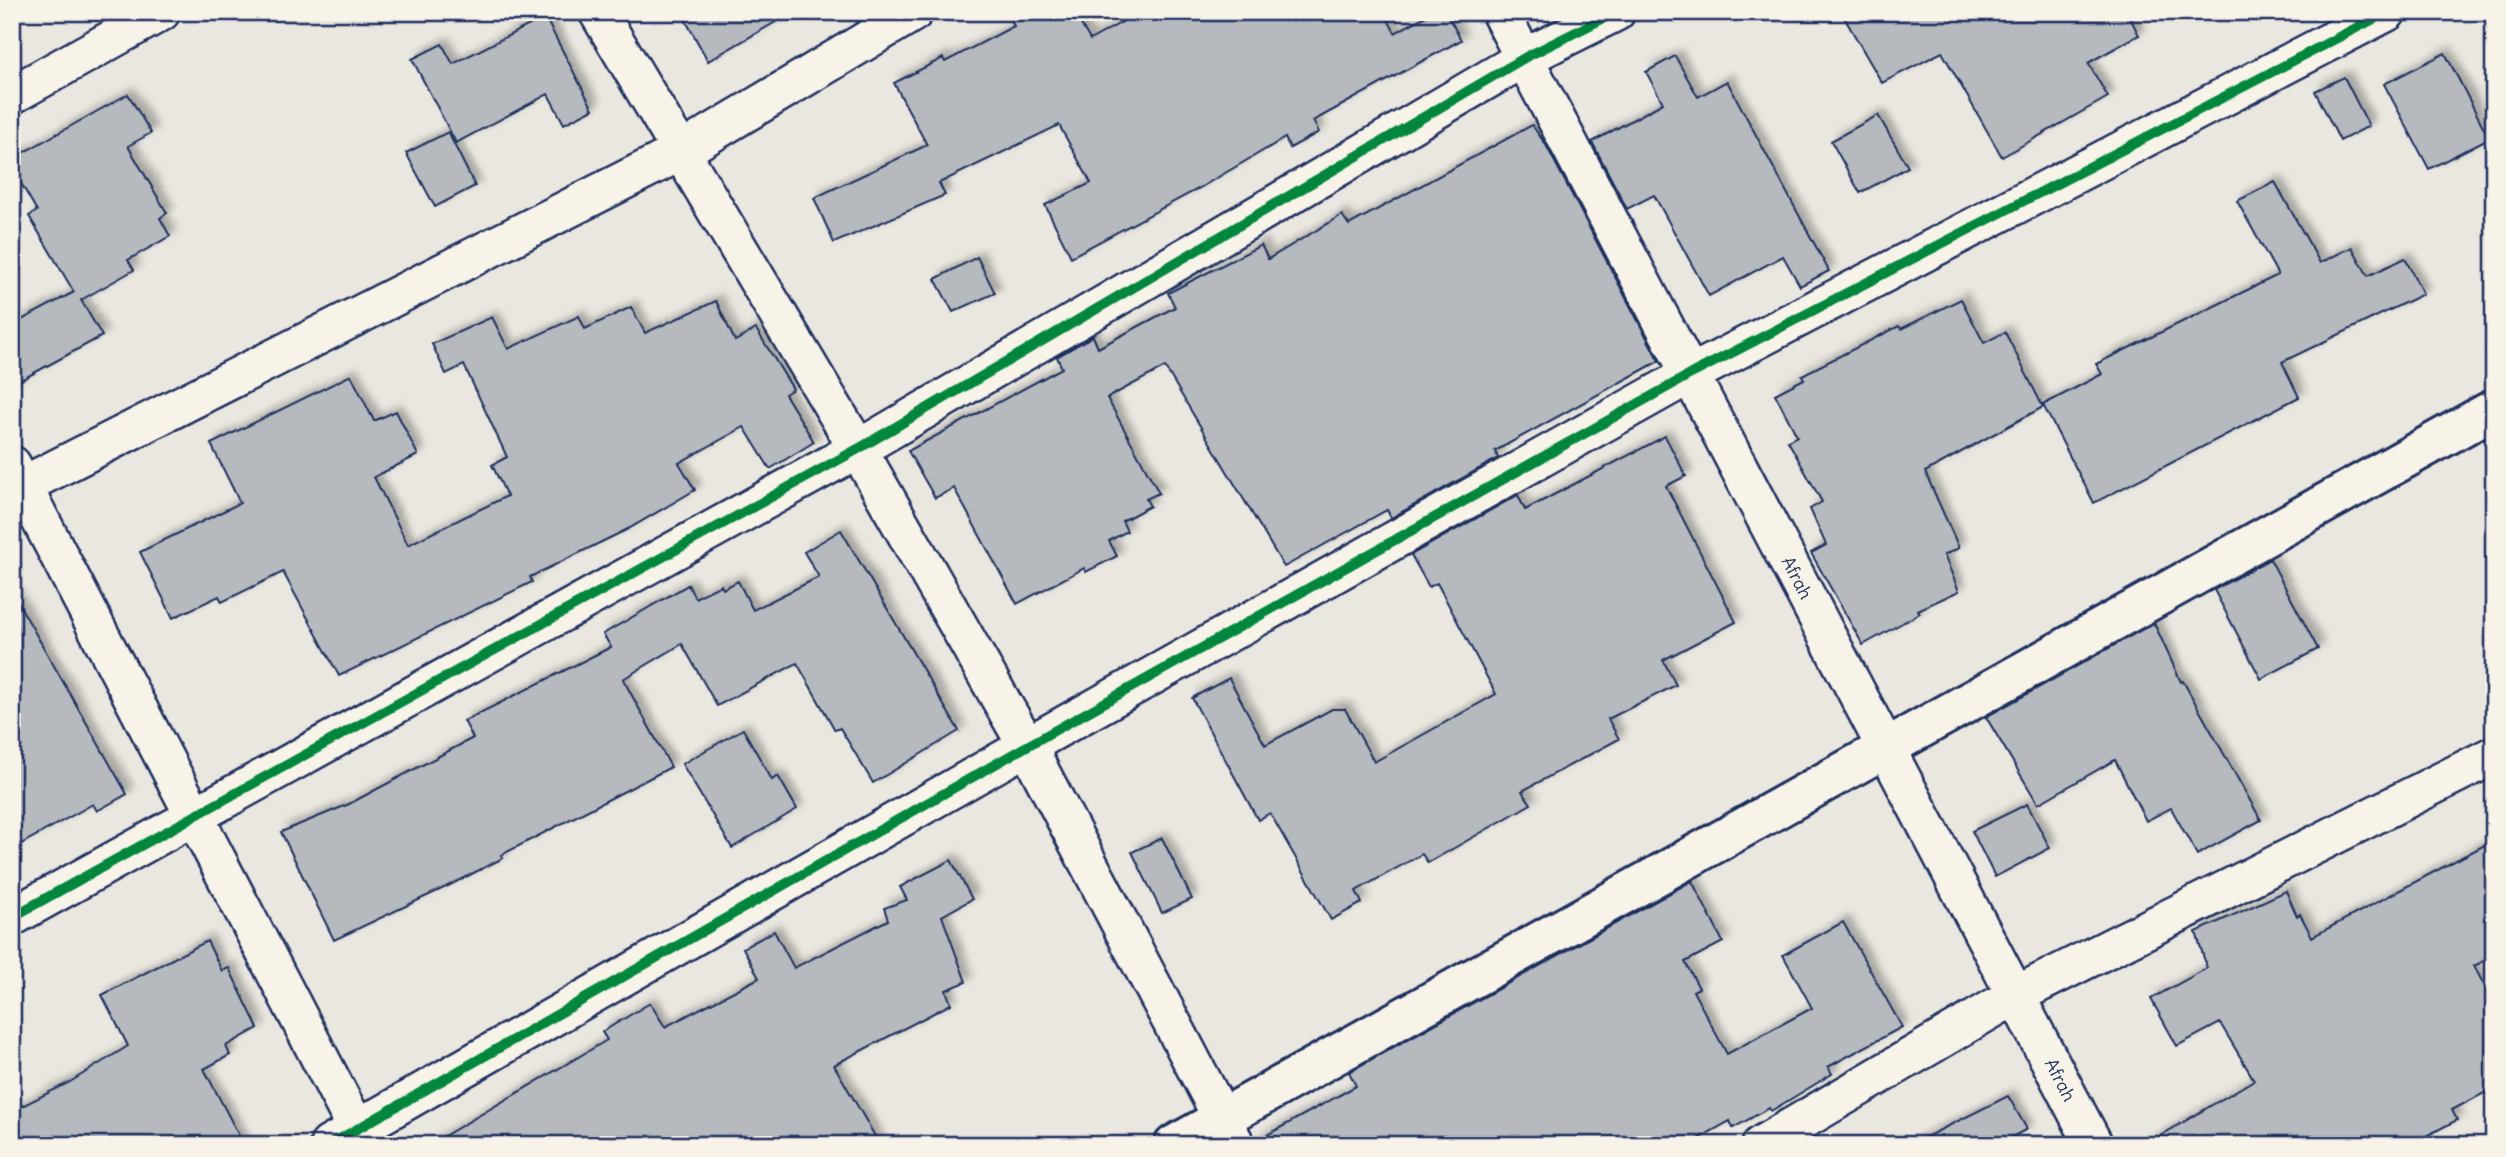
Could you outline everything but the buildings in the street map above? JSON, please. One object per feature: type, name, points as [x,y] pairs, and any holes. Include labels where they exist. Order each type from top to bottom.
[{"type":"street","points":[[12,95],[161,12]]},
{"type":"street","points":[[598,12],[858,449],[1027,746],[1229,1132]]},
{"type":"street","points":[[914,12],[680,152],[16,480],[194,816],[350,1140],[1027,746],[1691,374],[2387,12]]},
{"type":"street","name":"Afrah","points":[[1500,12],[1526,57],[2094,1145]]},
{"type":"street","points":[[12,916],[858,449],[1526,57],[1616,12]]},
{"type":"street","points":[[1174,1145],[1229,1132],[1886,747],[2494,409]]},
{"type":"street","points":[[1761,1145],[2016,995],[2494,755]]},
{"type":"cycle path","points":[[12,917],[858,449],[1526,57],[1616,12]]},
{"type":"cycle path","points":[[329,1145],[1027,746],[1691,374],[2387,12]]}]
